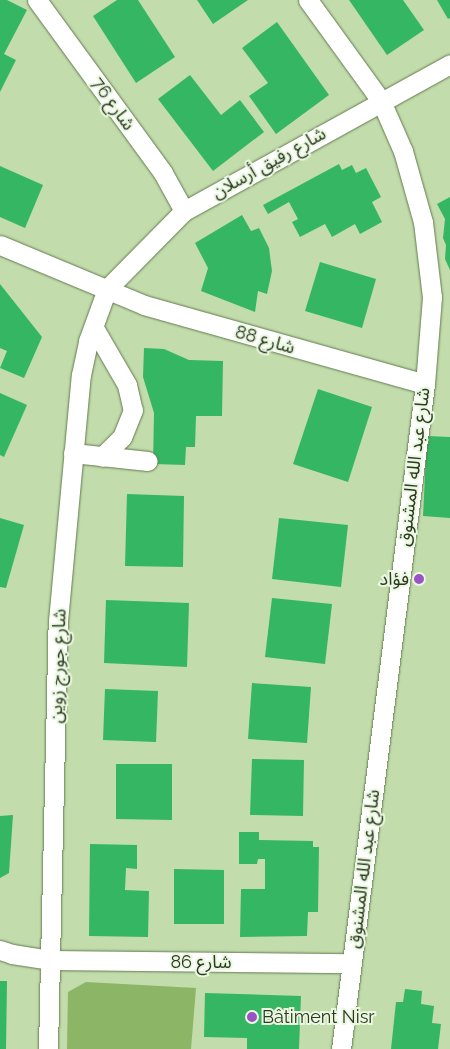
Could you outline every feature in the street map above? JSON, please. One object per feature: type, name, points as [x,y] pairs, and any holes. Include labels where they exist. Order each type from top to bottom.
[{"type":"street","name":"شارع 76","points":[[37,0],[163,173],[184,210]]},
{"type":"street","name":"شارع عبد الله المشنوق","points":[[308,0],[381,101],[403,152],[423,222],[432,297],[425,384],[341,1049]]},
{"type":"street","name":"شارع رفيق أرسلان","points":[[107,289],[184,210],[450,64]]},
{"type":"street","name":"شارع 88","points":[[0,245],[126,298],[164,311],[425,384]]},
{"type":"street","name":"شارع جورج زوين","points":[[48,1049],[58,622],[81,376],[107,289]]},
{"type":"street","points":[[94,328],[127,386],[133,410],[122,437],[102,457]]},
{"type":"street","points":[[73,453],[148,461]]},
{"type":"street","name":"شارع 86","points":[[0,950],[50,960],[352,963]]},
{"type":"green space","points":[[86,982],[196,988],[191,1049],[67,1049],[68,992]]},
{"type":"building","points":[[0,0],[7,0],[27,10],[4,54],[16,60],[0,92]]},
{"type":"building","points":[[117,0],[138,0],[175,57],[136,83],[93,16]]},
{"type":"building","points":[[197,0],[248,0],[213,24]]},
{"type":"building","points":[[349,0],[403,0],[424,30],[387,55]]},
{"type":"building","points":[[437,0],[450,0],[450,18],[448,19]]},
{"type":"building","points":[[277,22],[329,95],[276,134],[249,96],[268,83],[242,48]]},
{"type":"building","points":[[190,75],[221,115],[240,100],[264,132],[213,171],[158,99]]},
{"type":"building","points":[[339,164],[342,170],[352,165],[356,173],[366,168],[381,197],[372,202],[382,222],[360,234],[355,224],[332,237],[325,224],[300,237],[292,222],[298,219],[289,202],[268,214],[263,205]]},
{"type":"building","points":[[0,166],[43,185],[25,228],[0,217]]},
{"type":"building","points":[[450,197],[450,270],[445,259],[446,245],[443,238],[445,219],[437,204]]},
{"type":"building","points":[[242,215],[251,231],[259,228],[269,248],[272,271],[267,294],[258,291],[255,312],[201,291],[208,268],[195,243]]},
{"type":"building","points":[[320,262],[376,279],[362,328],[305,311]]},
{"type":"building","points":[[0,284],[42,337],[24,378],[0,368],[7,351],[0,348]]},
{"type":"building","points":[[144,348],[164,349],[189,360],[223,361],[222,416],[196,416],[195,447],[186,447],[185,465],[153,464],[154,413],[143,377]]},
{"type":"building","points":[[318,389],[372,407],[348,482],[293,464]]},
{"type":"building","points":[[0,393],[27,405],[4,457],[0,455]]},
{"type":"building","points":[[427,436],[450,437],[450,518],[423,516]]},
{"type":"building","points":[[127,494],[184,496],[183,567],[125,566]]},
{"type":"building","points":[[0,518],[24,525],[6,588],[0,587]]},
{"type":"building","points":[[279,518],[348,525],[341,587],[272,579]]},
{"type":"building","points":[[272,598],[332,604],[325,664],[265,657]]},
{"type":"building","points":[[106,600],[189,603],[187,667],[104,663]]},
{"type":"building","points":[[252,683],[311,687],[307,743],[248,739]]},
{"type":"building","points":[[105,689],[158,691],[156,742],[103,740]]},
{"type":"building","points":[[252,759],[304,760],[303,816],[250,815]]},
{"type":"building","points":[[116,764],[172,764],[172,820],[116,819]]},
{"type":"building","points":[[13,815],[9,873],[0,878],[0,816]]},
{"type":"building","points":[[239,832],[259,832],[259,840],[313,841],[313,847],[319,847],[318,912],[308,912],[307,936],[240,937],[241,889],[265,889],[265,859],[258,859],[257,864],[239,864]]},
{"type":"building","points":[[90,844],[137,845],[137,869],[126,868],[125,890],[149,891],[148,937],[89,936]]},
{"type":"building","points":[[174,869],[224,870],[224,924],[174,924]]},
{"type":"building","points":[[0,981],[7,981],[6,1049],[0,1049]]},
{"type":"building","points":[[405,989],[422,991],[421,1004],[434,1006],[432,1023],[441,1024],[438,1049],[391,1049],[396,1002],[403,1002]]},
{"type":"building","name":"Bâtiment Nisr","points":[[205,993],[301,996],[299,1049],[247,1049],[247,1038],[204,1037]]},
{"type":"place","name":"فؤاد","points":[[419,579]]},
{"type":"place","name":"Bâtiment Nisr","points":[[252,1017]]}]
